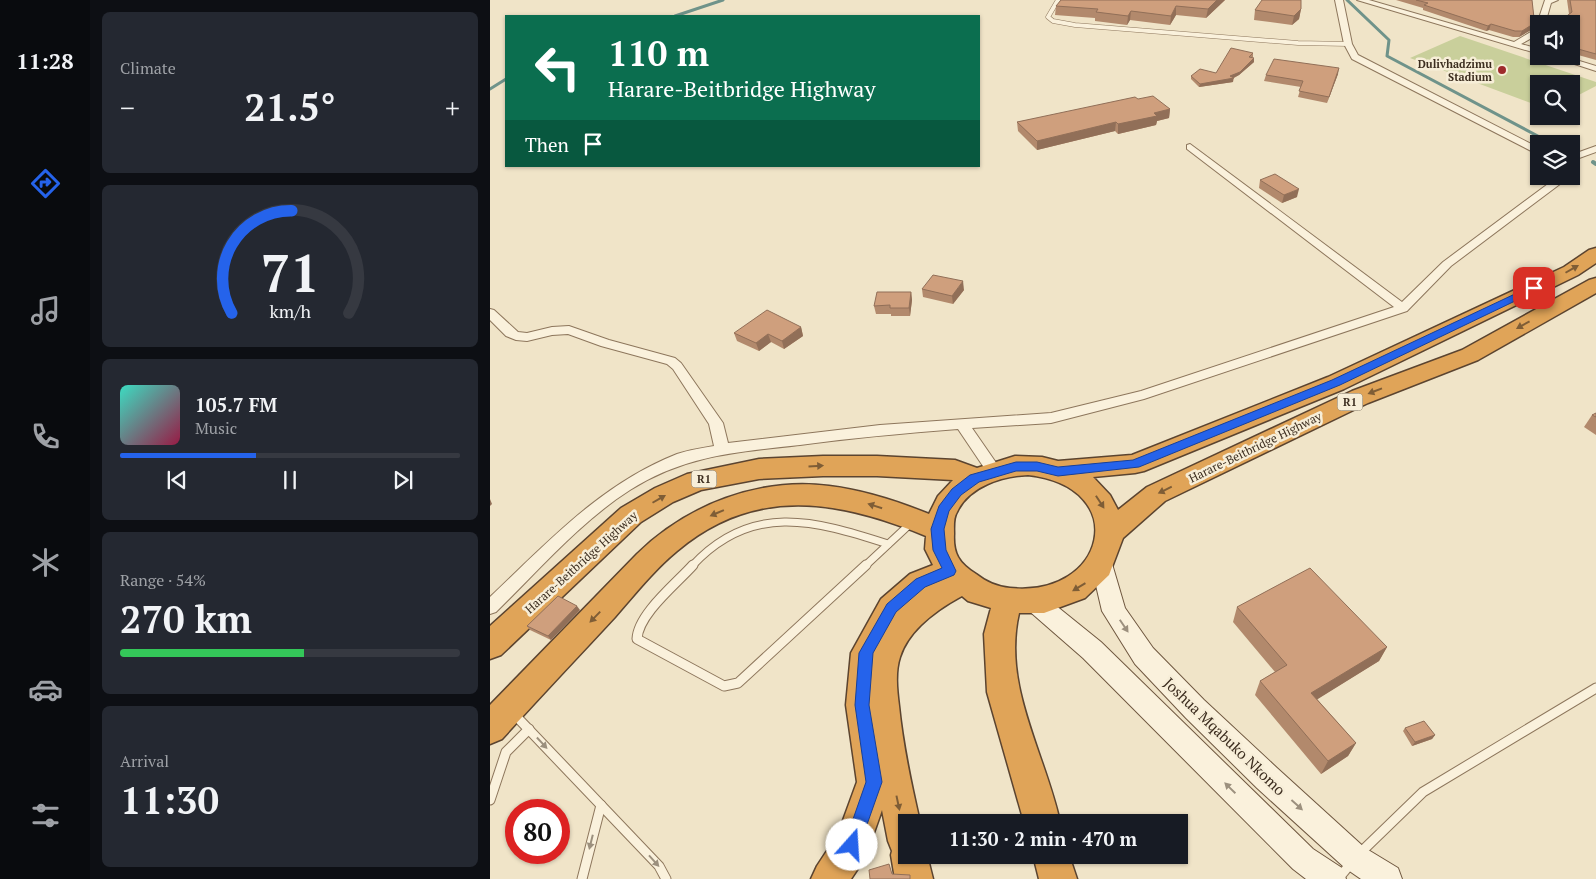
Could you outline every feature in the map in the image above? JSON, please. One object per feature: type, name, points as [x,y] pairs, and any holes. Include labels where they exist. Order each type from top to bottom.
[{"type":"highway","name":"Harare-Beitbridge Highway","points":[[1058,471],[1135,464],[1263,413],[1354,374],[1570,271],[1596,254]]},
{"type":"highway","name":"Harare-Beitbridge Highway","points":[[926,524],[944,509],[956,492],[984,475],[1016,466],[1037,466],[1058,471],[1079,481],[1095,495],[1106,512],[1111,532],[1156,494],[1360,397],[1470,355],[1596,284]]},
{"type":"highway","name":"Harare-Beitbridge Highway","points":[[490,645],[631,515],[664,495],[696,481],[759,470],[824,466],[877,466],[955,470],[984,475]]},
{"type":"highway","points":[[499,718],[662,547],[696,522],[741,503],[779,494],[821,494],[856,500],[926,524],[939,550],[956,576],[968,588],[1021,602],[1064,596],[1086,582],[1102,564],[1109,548],[1111,532]]},
{"type":"highway","points":[[900,814],[886,747],[881,684],[885,655],[899,630],[927,601],[956,576]]},
{"type":"highway","points":[[830,879],[852,845],[874,782],[862,705],[866,653],[891,608],[920,583],[956,576]]},
{"type":"highway","points":[[1021,602],[998,634],[1003,692],[1040,814]]},
{"type":"highway","points":[[911,864],[914,879]]},
{"type":"highway","points":[[1054,864],[1058,879]]},
{"type":"street","points":[[1339,0],[1348,44],[1355,57],[1530,147]]},
{"type":"street","points":[[1361,0],[1530,49]]},
{"type":"street","points":[[1544,15],[1549,0]]},
{"type":"street","points":[[1515,45],[1530,36]]},
{"type":"street","points":[[1580,64],[1596,69]]},
{"type":"street","points":[[1190,147],[1403,308]]},
{"type":"street","points":[[1580,155],[1596,149]]},
{"type":"street","points":[[490,607],[576,524],[625,486],[682,458],[722,449],[880,430],[962,426],[1051,418],[1144,396],[1403,308],[1447,264],[1554,185]]},
{"type":"street","points":[[490,313],[510,334],[516,336],[527,337],[552,331],[569,330],[605,343],[672,361],[716,423],[722,449]]},
{"type":"street","points":[[962,426],[984,475]]},
{"type":"street","name":"Joshua Mqabuko Nkomo","points":[[1102,564],[1114,611],[1144,656],[1195,709],[1355,858],[1387,879]]},
{"type":"street","points":[[1021,602],[1092,650],[1303,859],[1331,879]]},
{"type":"lane","points":[[1058,0],[1048,16],[1053,21],[1075,25],[1298,43],[1348,44]]},
{"type":"lane","points":[[888,544],[845,529],[805,521],[767,522],[740,529],[716,543],[639,623],[636,630],[637,639],[724,686],[731,686],[738,683],[888,544],[926,524]]},
{"type":"lane","points":[[1338,879],[1355,858],[1423,792],[1596,688]]},
{"type":"lane","points":[[499,718],[529,729],[659,866],[666,879]]},
{"type":"lane","points":[[490,800],[506,752],[529,729]]},
{"type":"lane","points":[[582,879],[601,805]]},
{"type":"green space","name":"Dulivhadzimu Stadium","points":[[1460,36],[1530,60],[1530,65],[1546,65],[1575,75],[1530,75],[1530,103],[1410,58]]},
{"type":"green space","name":"Dulivhadzimu Stadium","points":[[1580,77],[1596,82],[1596,86],[1580,94]]},
{"type":"building","points":[[1061,0],[1217,0],[1208,9],[1176,6],[1171,16],[1131,11],[1128,16],[1096,12],[1098,9],[1056,6]]},
{"type":"building","points":[[1262,0],[1301,0],[1301,9],[1294,16],[1255,10]]},
{"type":"building","points":[[1416,0],[1532,0],[1534,15],[1530,15],[1530,26],[1522,31],[1515,31],[1491,24],[1488,26],[1424,5],[1428,3]]},
{"type":"building","points":[[1570,0],[1596,0],[1596,54],[1580,50],[1580,15],[1568,15],[1572,12]]},
{"type":"building","points":[[1231,48],[1253,53],[1249,57],[1254,58],[1240,72],[1230,76],[1234,78],[1200,84],[1191,76],[1200,69],[1216,73]]},
{"type":"building","points":[[1274,59],[1339,68],[1329,97],[1299,91],[1303,81],[1266,75]]},
{"type":"building","points":[[1153,96],[1170,109],[1154,113],[1157,116],[1118,124],[1116,122],[1037,141],[1017,122],[1135,97],[1138,99]]},
{"type":"building","points":[[1275,174],[1299,189],[1284,195],[1260,180]]},
{"type":"building","points":[[933,275],[963,281],[952,296],[922,289]]},
{"type":"building","points":[[877,292],[911,292],[909,308],[890,308],[890,305],[874,306]]},
{"type":"building","points":[[767,310],[801,327],[782,341],[768,334],[756,343],[734,333]]},
{"type":"building","points":[[1310,568],[1387,647],[1311,693],[1356,743],[1328,761],[1260,681],[1287,665],[1237,607]]},
{"type":"building","points":[[558,596],[577,606],[548,636],[527,626]]},
{"type":"building","points":[[1424,721],[1435,735],[1415,742],[1405,728]]},
{"type":"building","points":[[889,864],[892,874],[910,875],[910,879],[870,879],[869,870]]},
{"type":"waterway","points":[[678,15],[723,0]]},
{"type":"waterway","points":[[1347,0],[1389,40],[1387,56],[1536,135]]},
{"type":"waterway","points":[[490,89],[505,80]]},
{"type":"place","name":"Dulivhadzimu Stadium","points":[[1502,70]]},
{"type":"route","points":[[852,845],[874,782],[862,705],[866,653],[891,608],[920,583],[950,571],[939,550],[937,529],[944,509],[956,492],[975,478],[1016,466],[1037,466],[1058,471],[1119,467],[1135,464],[1336,383],[1534,288]]}]
